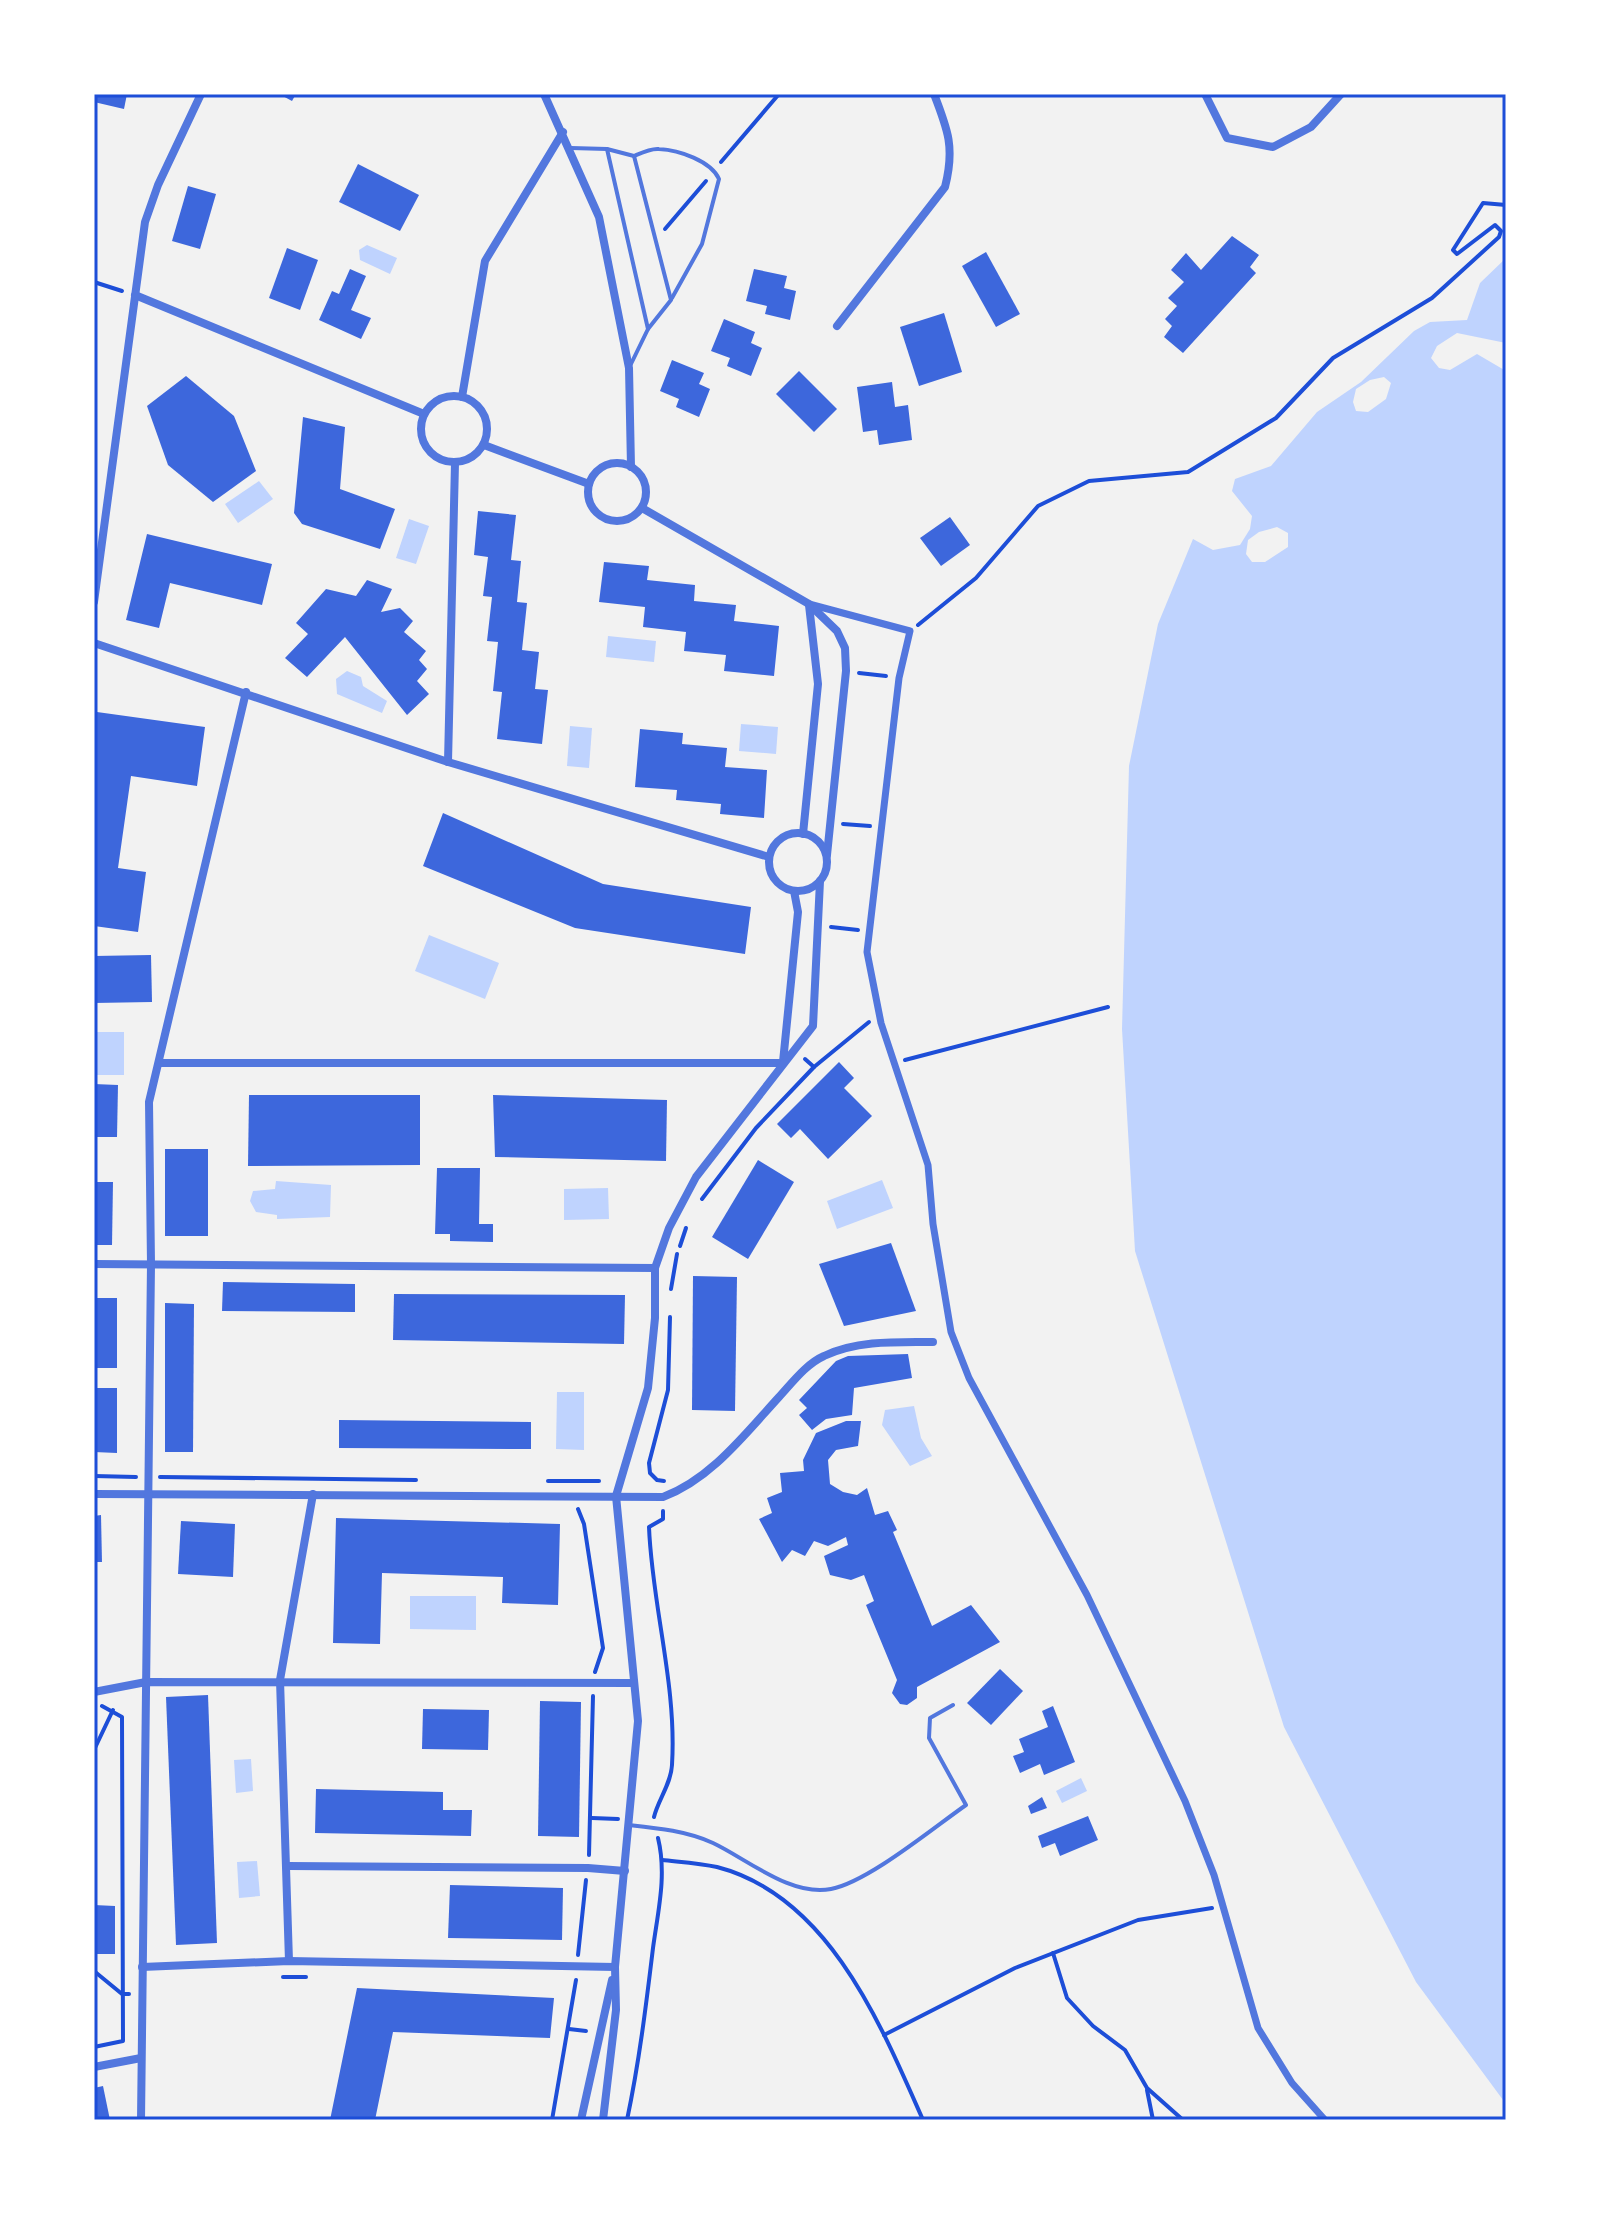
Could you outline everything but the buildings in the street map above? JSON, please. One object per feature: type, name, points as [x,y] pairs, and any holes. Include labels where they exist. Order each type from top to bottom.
[{"type":"street","points":[[94,602],[145,222],[201,94]]},
{"type":"street","points":[[544,94],[571,148],[599,217],[629,368],[631,467]]},
{"type":"street","points":[[837,326],[945,187],[952,158],[948,130],[934,94]]},
{"type":"street","points":[[1205,94],[1227,138],[1273,147],[1311,127],[1341,94]]},
{"type":"street","points":[[462,397],[485,261],[563,132]]},
{"type":"street","points":[[135,295],[424,414]]},
{"type":"street","points":[[462,397],[471,401],[484,415],[487,425],[484,445],[471,458],[455,463],[433,456],[421,437],[424,414],[440,399],[462,397]]},
{"type":"street","points":[[484,445],[589,484]]},
{"type":"street","points":[[448,762],[455,463]]},
{"type":"street","points":[[606,465],[631,467],[639,473],[646,490],[642,508],[628,520],[610,521],[594,511],[589,484],[606,465]]},
{"type":"street","points":[[642,508],[809,604],[837,631],[845,648],[846,671],[826,869],[811,889],[794,891],[776,883],[770,871],[769,857],[782,837],[803,834],[821,844],[827,855]]},
{"type":"street","points":[[809,604],[910,631],[899,678],[867,952],[878,1014],[928,1165],[933,1224],[951,1332],[969,1378],[1087,1595],[1172,1774],[1214,1875],[1258,2028],[1292,2083],[1325,2120]]},
{"type":"street","points":[[803,834],[818,684],[809,604]]},
{"type":"street","points":[[94,643],[448,762],[769,857]]},
{"type":"street","points":[[141,2120],[151,1264],[149,1102],[246,692]]},
{"type":"street","points":[[581,2120],[615,1967],[629,1825],[638,1721],[616,1496],[648,1388],[655,1318],[655,1268],[669,1228],[696,1177],[813,1026],[820,881]]},
{"type":"street","points":[[783,1063],[798,912],[794,891]]},
{"type":"street","points":[[159,1063],[783,1063]]},
{"type":"street","points":[[94,1264],[655,1268]]},
{"type":"street","points":[[94,1494],[663,1497],[684,1489],[729,1452],[797,1377],[823,1356],[864,1345],[933,1342]]},
{"type":"street","points":[[289,1961],[280,1680],[313,1494]]},
{"type":"street","points":[[94,1692],[146,1682],[634,1683]]},
{"type":"street","points":[[288,1866],[588,1868],[625,1871]]},
{"type":"street","points":[[142,1967],[289,1961],[615,1967]]},
{"type":"street","points":[[603,2120],[616,2010],[615,1967]]},
{"type":"street","points":[[94,2067],[141,2058]]},
{"type":"lane","points":[[571,148],[607,149],[634,156],[656,148],[698,160],[715,170],[719,179],[702,244],[671,300],[648,329],[629,368]]},
{"type":"lane","points":[[607,149],[648,329]]},
{"type":"lane","points":[[634,156],[671,300]]},
{"type":"lane","points":[[629,1825],[711,1842],[792,1885],[829,1890],[854,1882],[966,1805],[929,1738],[930,1718],[953,1705]]},
{"type":"path","points":[[655,240],[779,94]]},
{"type":"path","points":[[910,631],[976,578],[1038,506],[1089,481],[1188,472],[1276,418],[1333,358],[1432,298],[1499,237],[1501,231],[1495,225],[1457,254],[1453,250],[1483,203],[1506,205]]},
{"type":"path","points":[[94,282],[135,295]]},
{"type":"path","points":[[846,671],[899,678]]},
{"type":"path","points":[[830,823],[883,827]]},
{"type":"path","points":[[818,925],[869,932]]},
{"type":"path","points":[[894,1063],[1108,1007]]},
{"type":"path","points":[[695,1212],[726,1164],[814,1067],[878,1014]]},
{"type":"path","points":[[794,1050],[814,1067]]},
{"type":"path","points":[[670,1303],[676,1256],[688,1224]]},
{"type":"path","points":[[670,1312],[668,1390],[649,1463],[650,1473],[664,1480],[676,1480]]},
{"type":"path","points":[[94,1476],[426,1480]]},
{"type":"path","points":[[552,2120],[566,2053],[588,1868],[594,1776],[593,1682],[603,1648],[584,1524],[576,1507],[579,1479]]},
{"type":"path","points":[[546,1481],[590,1480]]},
{"type":"path","points":[[627,2120],[641,2051],[661,1896],[662,1860],[654,1814],[672,1763],[666,1656],[649,1527],[663,1519],[664,1480]]},
{"type":"path","points":[[94,1707],[106,1705],[122,1717],[123,2041],[94,2047]]},
{"type":"path","points":[[94,1750],[113,1710]]},
{"type":"path","points":[[662,1860],[717,1867],[749,1879],[781,1898],[818,1935],[858,1986],[923,2120]]},
{"type":"path","points":[[884,2035],[1015,1968],[1138,1920],[1222,1906]]},
{"type":"path","points":[[1053,1953],[1067,1998],[1093,2026],[1125,2050],[1147,2088],[1183,2120]]},
{"type":"path","points":[[94,1971],[122,1994]]},
{"type":"path","points":[[1147,2088],[1153,2120]]},
{"type":"water","points":[[367,245],[397,258],[390,274],[360,260],[359,250]]},
{"type":"water","points":[[1506,258],[1506,343],[1457,333],[1437,346],[1431,358],[1439,368],[1450,370],[1477,354],[1506,371],[1506,2104],[1416,1982],[1284,1727],[1135,1251],[1122,1029],[1129,766],[1158,624],[1193,539],[1213,550],[1240,545],[1250,529],[1252,516],[1232,491],[1235,479],[1271,466],[1317,412],[1361,382],[1414,331],[1430,322],[1467,320],[1480,283]],"holes":[[[1384,377],[1391,383],[1386,399],[1368,412],[1356,411],[1353,402],[1356,389],[1370,380]],[[1277,527],[1288,533],[1288,547],[1265,562],[1252,562],[1246,554],[1248,540],[1259,532]]]},
{"type":"water","points":[[259,481],[273,499],[238,523],[225,504]]},
{"type":"water","points":[[409,519],[429,526],[416,564],[396,558]]},
{"type":"water","points":[[608,636],[656,641],[654,662],[606,657]]},
{"type":"water","points":[[347,671],[361,677],[363,686],[387,701],[382,713],[337,694],[336,679]]},
{"type":"water","points":[[741,724],[778,727],[776,754],[739,751]]},
{"type":"water","points":[[570,726],[592,728],[589,768],[567,766]]},
{"type":"water","points":[[429,935],[499,963],[485,999],[415,971]]},
{"type":"water","points":[[94,1032],[124,1032],[124,1075],[94,1075]]},
{"type":"water","points":[[882,1180],[893,1208],[837,1229],[827,1201]]},
{"type":"water","points":[[276,1181],[331,1185],[330,1217],[277,1219],[277,1215],[256,1212],[250,1201],[253,1191],[275,1189]]},
{"type":"water","points":[[608,1188],[609,1219],[564,1220],[564,1189]]},
{"type":"water","points":[[557,1392],[584,1392],[584,1450],[556,1449]]},
{"type":"water","points":[[914,1406],[921,1438],[932,1456],[910,1466],[882,1425],[885,1410]]},
{"type":"water","points":[[410,1596],[476,1596],[476,1630],[410,1629]]},
{"type":"water","points":[[251,1759],[253,1791],[236,1793],[234,1760]]},
{"type":"water","points":[[1081,1778],[1087,1791],[1062,1803],[1056,1791]]},
{"type":"water","points":[[257,1861],[260,1896],[239,1898],[237,1862]]}]
